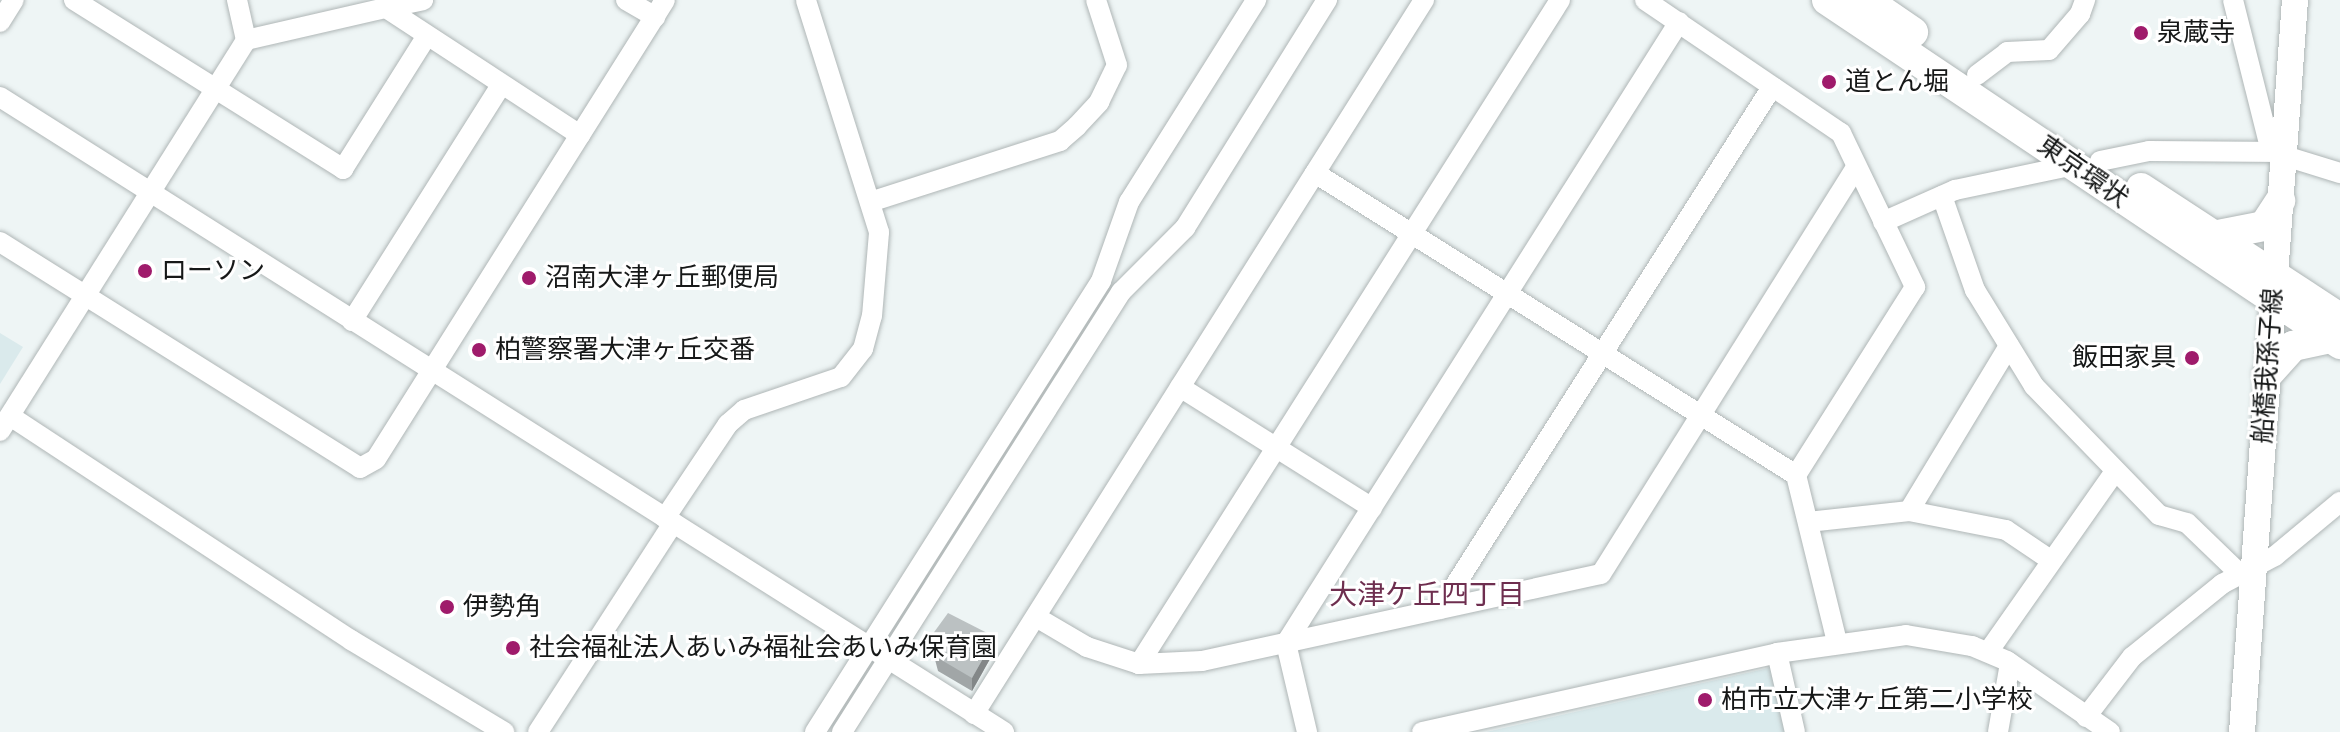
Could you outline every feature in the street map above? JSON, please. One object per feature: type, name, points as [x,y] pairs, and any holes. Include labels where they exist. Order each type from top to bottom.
[{"type":"highway","name":"東京環状","points":[[1827,0],[2087,163],[2337,333]]},
{"type":"highway","name":"東京環状","points":[[1866,0],[1977,75],[2087,163],[2213,236],[2274,289]]},
{"type":"highway","points":[[2213,236],[2264,226],[2280,201]]},
{"type":"highway","points":[[2268,374],[2293,346],[2337,333]]},
{"type":"main road","name":"船橋我孫子線","points":[[2242,732],[2246,570],[2268,374],[2280,201],[2280,153],[2295,0]]},
{"type":"street","points":[[0,22],[14,0]]},
{"type":"street","points":[[74,0],[343,169],[426,37]]},
{"type":"street","points":[[237,0],[246,40]]},
{"type":"street","points":[[423,0],[246,40],[5,423],[504,732]]},
{"type":"street","points":[[0,242],[360,468],[376,459],[660,8],[626,0]]},
{"type":"street","points":[[538,732],[728,424],[744,410],[829,384],[853,367],[872,316],[881,244],[806,0]]},
{"type":"street","points":[[870,202],[1060,141],[1077,126],[1099,102],[1117,65],[1096,0]]},
{"type":"street","points":[[815,732],[1101,281],[1129,202],[1256,0]]},
{"type":"street","points":[[842,732],[1121,292],[1185,228],[1327,0]]},
{"type":"street","points":[[974,714],[1424,0]]},
{"type":"street","points":[[1139,664],[1560,0]]},
{"type":"street","points":[[1645,0],[1841,133],[1915,287],[1796,475]]},
{"type":"street","points":[[1977,75],[2007,52],[2049,50],[2080,14],[2085,0]]},
{"type":"street","points":[[2233,0],[2280,153]]},
{"type":"street","points":[[386,8],[580,135]]},
{"type":"street","points":[[1307,732],[1286,643],[1679,22]]},
{"type":"street","points":[[352,321],[501,85]]},
{"type":"street","points":[[1440,609],[1772,87]]},
{"type":"street","points":[[0,97],[887,661],[1004,732]]},
{"type":"street","points":[[1883,222],[1942,196],[2149,151],[2280,153],[2340,173]]},
{"type":"street","points":[[1036,617],[1087,647],[1139,664],[1202,661],[1601,574],[1856,167]]},
{"type":"street","points":[[1315,173],[1796,475],[1837,642]]},
{"type":"street","points":[[1942,196],[1975,290],[2009,346],[2065,423],[2159,515],[2187,523],[2246,570]]},
{"type":"street","points":[[1909,511],[2009,346]]},
{"type":"street","points":[[1180,387],[1372,508]]},
{"type":"street","points":[[1988,652],[2115,471]]},
{"type":"street","points":[[2086,717],[2132,657],[2246,570],[2275,556],[2340,502]]},
{"type":"street","points":[[1808,522],[1909,511],[2006,530],[2052,561]]},
{"type":"street","points":[[1422,732],[1777,653],[1837,642],[1906,635],[1988,652],[2010,663],[2110,732]]},
{"type":"street","points":[[1777,653],[1795,732]]},
{"type":"street","points":[[1998,732],[2010,663]]},
{"type":"shaded area","points":[[0,333],[23,347],[0,384]]},
{"type":"shaded area","name":"柏市立大津ヶ丘第二小学校","points":[[1773,667],[1787,732],[1486,732]]},
{"type":"building","points":[[948,613],[995,637],[972,678],[938,658],[932,635]]},
{"type":"place","name":"泉蔵寺","points":[[2141,33]]},
{"type":"place","name":"道とん堀","points":[[1829,82]]},
{"type":"place","name":"ローソン","points":[[145,271]]},
{"type":"place","name":"沼南大津ヶ丘郵便局","points":[[529,278]]},
{"type":"place","name":"柏警察署大津ヶ丘交番","points":[[479,350]]},
{"type":"place","name":"飯田家具","points":[[2192,358]]},
{"type":"place","name":"伊勢角","points":[[447,607]]},
{"type":"place","name":"社会福祉法人あいみ福祉会あいみ保育園","points":[[513,648]]},
{"type":"place","name":"柏市立大津ヶ丘第二小学校","points":[[1705,700]]},
{"type":"district","name":"大津ケ丘四丁目","points":[[1427,594]]}]
